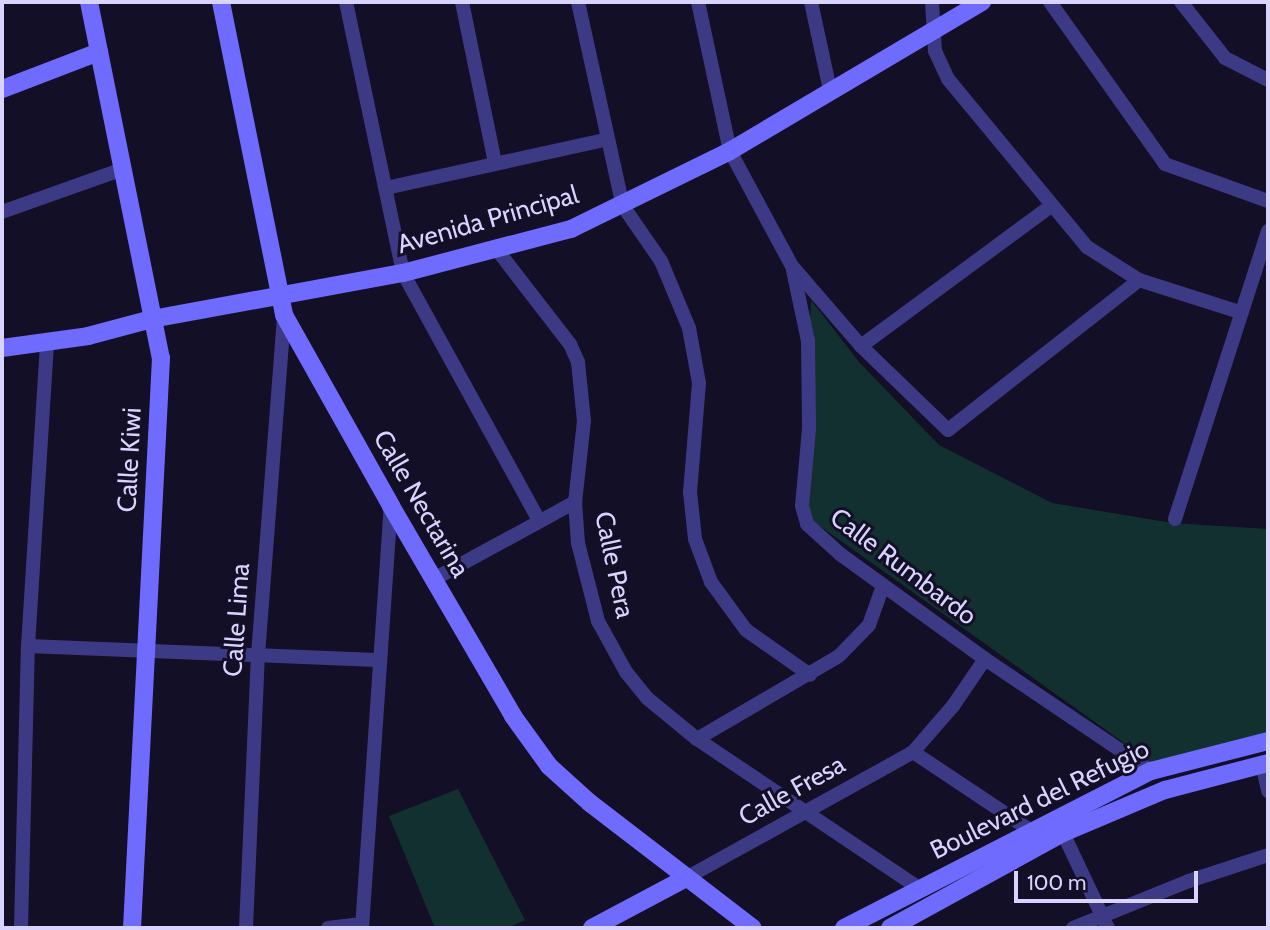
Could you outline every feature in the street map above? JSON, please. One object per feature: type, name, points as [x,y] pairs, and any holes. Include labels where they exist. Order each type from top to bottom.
[{"type":"street","name":"Calle Kiwi","points":[[89,2],[161,358],[132,928]]},
{"type":"street","name":"Calle Nectarina","points":[[220,2],[282,306],[391,506],[513,716],[549,766],[686,878],[753,928]]},
{"type":"street","points":[[346,2],[404,273],[539,520]]},
{"type":"street","points":[[462,2],[495,163]]},
{"type":"street","points":[[578,2],[623,206],[661,261],[689,328],[699,383],[690,492],[695,539],[711,582],[746,630],[810,675]]},
{"type":"street","points":[[698,2],[730,151],[792,266],[862,346],[948,430],[1139,280]]},
{"type":"street","points":[[811,2],[830,90]]},
{"type":"street","points":[[932,2],[935,51],[948,79],[1087,247],[1139,280],[1239,313]]},
{"type":"street","name":"Avenida Principal","points":[[2,348],[47,342],[152,319],[282,306],[498,251],[571,229],[623,206],[730,151],[982,2]]},
{"type":"street","points":[[1050,2],[1165,164],[1268,201]]},
{"type":"street","points":[[1181,2],[1225,58],[1268,80]]},
{"type":"street","points":[[2,89],[99,52]]},
{"type":"street","points":[[386,188],[608,139]]},
{"type":"street","points":[[2,212],[123,169]]},
{"type":"street","points":[[862,346],[1052,205]]},
{"type":"street","points":[[1175,519],[1239,313],[1268,231]]},
{"type":"street","name":"Calle Pera","points":[[498,251],[570,344],[578,362],[584,421],[575,502],[590,596],[607,641],[647,698],[696,739],[919,888]]},
{"type":"street","name":"Calle Rumbardo","points":[[792,266],[808,341],[809,429],[803,516],[839,554],[985,659],[1151,771]]},
{"type":"street","name":"Calle Lima","points":[[246,928],[258,655],[282,306]]},
{"type":"street","points":[[21,928],[28,646],[47,342]]},
{"type":"street","points":[[434,579],[575,502]]},
{"type":"street","points":[[328,928],[361,926],[377,660],[391,506]]},
{"type":"street","points":[[696,739],[810,675],[862,634],[874,614],[883,586]]},
{"type":"street","points":[[28,646],[377,660]]},
{"type":"street","name":"Calle Fresa","points":[[600,927],[913,752],[953,706],[985,659]]},
{"type":"street","name":"Boulevard del Refugio","points":[[844,928],[1030,830],[1151,771],[1268,741]]},
{"type":"street","points":[[913,752],[1030,830]]},
{"type":"street","points":[[890,928],[910,923],[1063,833],[1165,790],[1265,763],[1268,791]]},
{"type":"street","points":[[1063,833],[1108,928]]},
{"type":"street","points":[[1073,928],[1101,914],[1268,855]]},
{"type":"green space","points":[[811,300],[859,362],[939,445],[1052,503],[1172,523],[1268,529],[1268,735],[1155,765],[799,511]]},
{"type":"green space","points":[[458,789],[525,920],[508,928],[435,928],[389,816]]}]
